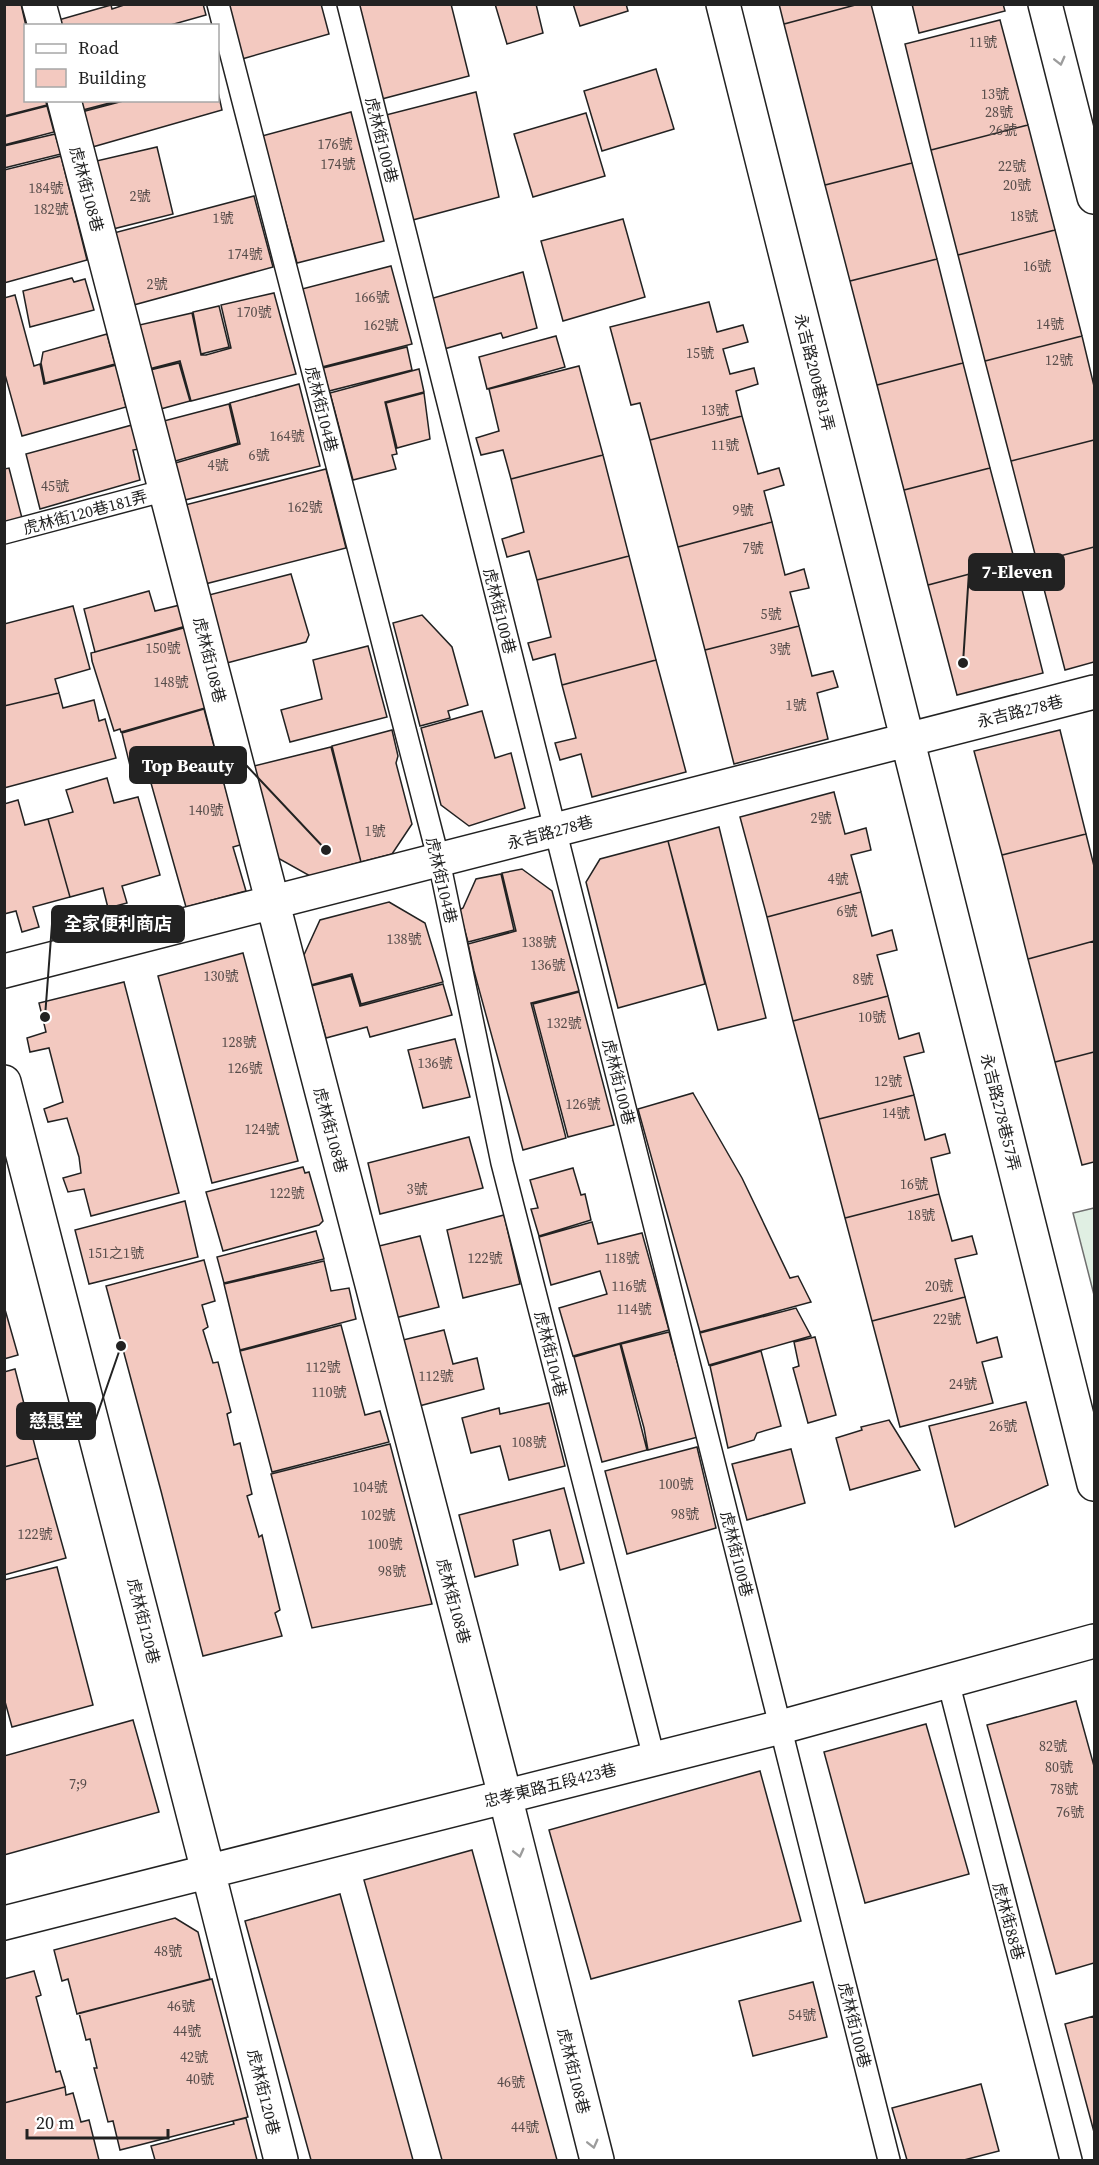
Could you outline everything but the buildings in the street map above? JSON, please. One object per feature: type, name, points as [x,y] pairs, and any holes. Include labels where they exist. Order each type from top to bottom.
[{"type":"street","points":[[39,4],[44,24]]},
{"type":"street","name":"永吉路200巷81弄","points":[[723,4],[907,739]]},
{"type":"street","points":[[1045,4],[1095,197]]},
{"type":"street","name":"虎林街108巷","points":[[65,102],[505,1796],[597,2160]]},
{"type":"street","name":"永吉路278巷","points":[[4,971],[1095,692]]},
{"type":"street","name":"永吉路278巷57弄","points":[[907,739],[1095,1484]]},
{"type":"street","name":"虎林街120巷","points":[[4,1082],[281,2160]]},
{"type":"street","name":"忠孝東路五段423巷","points":[[4,1923],[781,1727],[1095,1641]]},
{"type":"lane","name":"虎林街104巷","points":[[218,4],[439,861],[502,1163],[654,1758]]},
{"type":"lane","name":"虎林街100巷","points":[[348,4],[889,2160]]},
{"type":"lane","name":"虎林街120巷181弄","points":[[4,533],[166,490]]},
{"type":"lane","name":"虎林街88巷","points":[[948,1681],[1071,2160]]},
{"type":"green space","points":[[1094,1208],[1094,1295],[1073,1213]]},
{"type":"place","name":"7-Eleven","points":[[963,663]]},
{"type":"place","name":"Top Beauty","points":[[326,850]]},
{"type":"place","name":"全家便利商店","points":[[45,1017]]},
{"type":"place","name":"慈惠堂","points":[[121,1346]]}]
